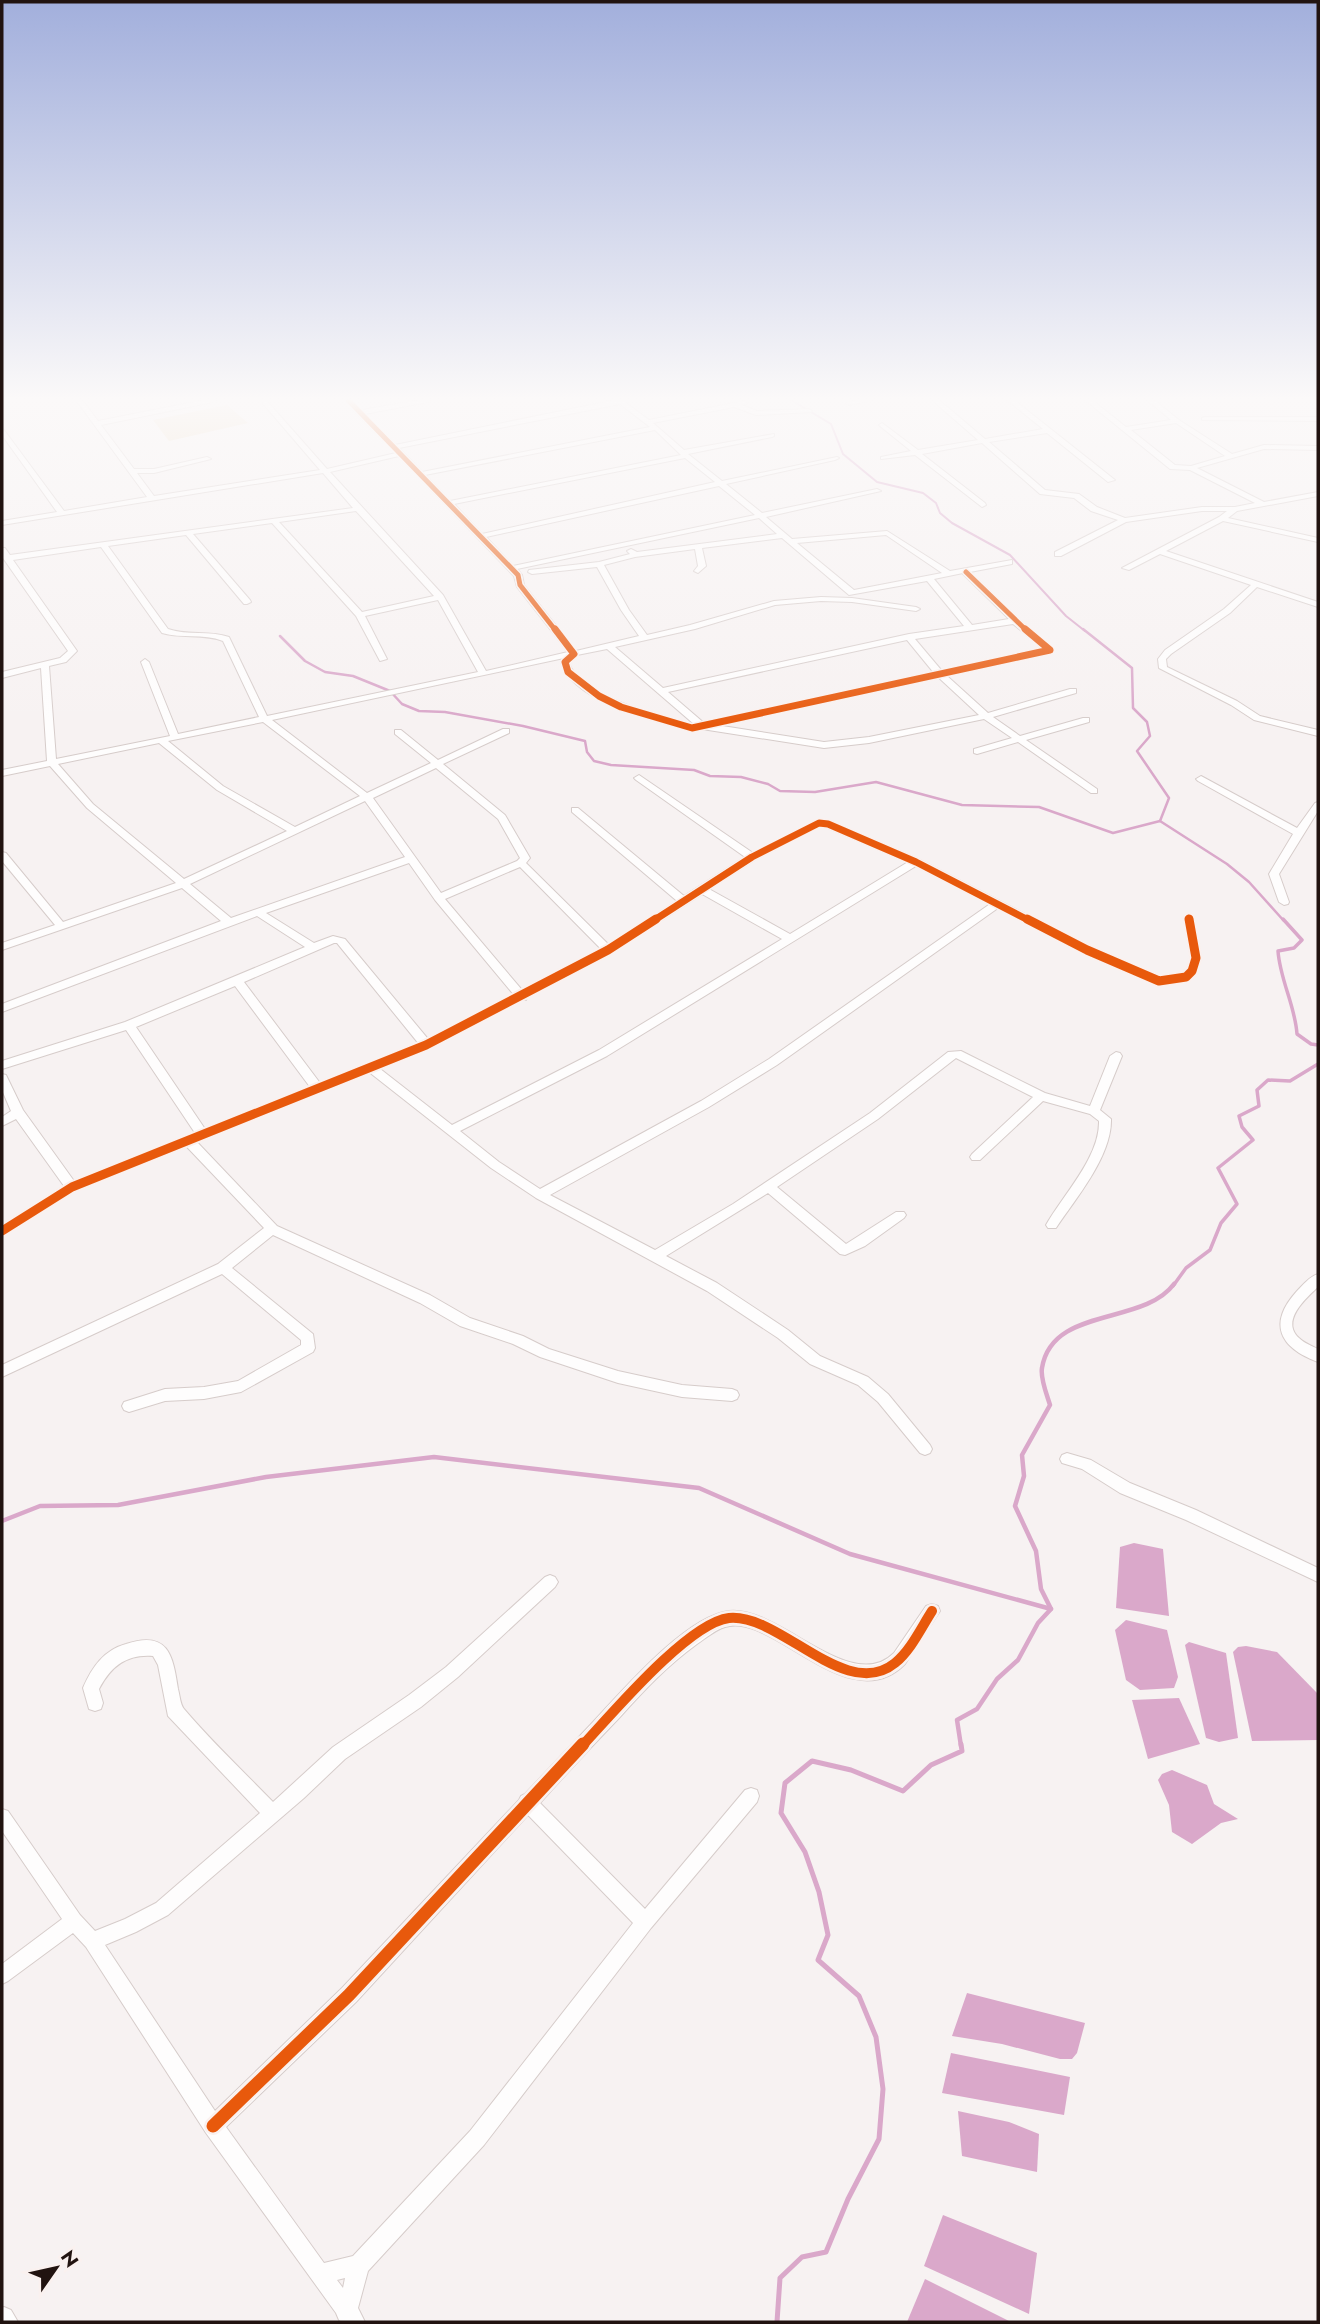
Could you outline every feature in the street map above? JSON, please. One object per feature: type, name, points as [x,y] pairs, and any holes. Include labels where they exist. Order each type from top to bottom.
[{"type":"street","points":[[59,508],[62,513]]},
{"type":"street","points":[[2,523],[94,508]]},
{"type":"street","points":[[455,508],[515,572],[520,585],[574,654]]},
{"type":"street","points":[[481,536],[607,508]]},
{"type":"street","points":[[751,508],[852,593],[1009,562]]},
{"type":"street","points":[[515,572],[625,543],[792,508]]},
{"type":"street","points":[[1093,508],[1124,520]]},
{"type":"street","points":[[1058,554],[1124,520],[1202,509],[1239,508]]},
{"type":"street","points":[[4,554],[103,545],[358,509],[440,597],[482,674]]},
{"type":"street","points":[[1126,568],[1222,519],[1236,509]]},
{"type":"street","points":[[1222,519],[1318,540]]},
{"type":"street","points":[[274,521],[360,615],[383,659]]},
{"type":"street","points":[[710,526],[717,532],[717,543]]},
{"type":"street","points":[[188,533],[247,602]]},
{"type":"street","points":[[515,572],[599,564],[635,555],[717,543],[887,533],[950,575]]},
{"type":"street","points":[[625,543],[635,555]]},
{"type":"street","points":[[103,545],[165,631],[181,636],[209,634],[226,639],[264,718],[368,797],[439,898],[523,997]]},
{"type":"street","points":[[698,545],[702,566],[698,571]]},
{"type":"street","points":[[1159,551],[1318,605]]},
{"type":"street","points":[[2,676],[63,660],[73,651],[4,554]]},
{"type":"street","points":[[599,564],[625,610],[644,636]]},
{"type":"street","points":[[574,654],[565,662],[568,672],[599,696],[621,707],[687,728],[1050,650],[1014,621],[966,572]]},
{"type":"street","points":[[930,579],[970,628]]},
{"type":"street","points":[[1256,583],[1227,611],[1168,652],[1163,659],[1163,668],[1234,703],[1257,718],[1318,733]]},
{"type":"street","points":[[360,615],[440,597]]},
{"type":"street","points":[[2,773],[574,654],[699,625],[774,603],[821,599],[852,600],[916,609]]},
{"type":"street","points":[[662,691],[909,637],[1014,621]]},
{"type":"street","points":[[909,637],[940,674],[986,716],[1094,791]]},
{"type":"street","points":[[609,646],[702,726],[824,745],[869,740],[986,716],[1073,691]]},
{"type":"street","points":[[145,662],[176,737]]},
{"type":"street","points":[[46,665],[52,763],[90,806],[229,922]]},
{"type":"street","points":[[977,751],[1086,720]]},
{"type":"street","points":[[2,947],[185,883],[506,730]]},
{"type":"street","points":[[398,732],[502,817],[525,858],[521,863],[439,898]]},
{"type":"street","points":[[161,740],[220,788],[296,832]]},
{"type":"street","points":[[639,778],[752,857]]},
{"type":"street","points":[[1200,779],[1298,833]]},
{"type":"street","points":[[1284,902],[1274,874],[1318,805]]},
{"type":"street","points":[[575,810],[682,901]]},
{"type":"street","points":[[2,1231],[72,1187],[426,1045],[523,997],[608,950],[752,857],[822,823],[916,862],[1087,950],[1159,981],[1186,977],[1192,971],[1196,958],[1189,919]]},
{"type":"street","points":[[2,855],[61,926]]},
{"type":"street","points":[[2,1008],[229,922],[410,859]]},
{"type":"street","points":[[453,1130],[603,1053],[916,862]]},
{"type":"street","points":[[521,863],[608,950]]},
{"type":"street","points":[[701,889],[790,939]]},
{"type":"street","points":[[540,1195],[705,1104],[773,1062],[999,903]]},
{"type":"street","points":[[260,912],[313,947]]},
{"type":"street","points":[[2,1065],[129,1025],[333,939],[341,941],[426,1045]]},
{"type":"street","points":[[237,981],[318,1089]]},
{"type":"street","points":[[129,1025],[203,1135]]},
{"type":"street","points":[[656,1256],[874,1116],[952,1055],[957,1054],[1041,1096],[1094,1111],[1105,1119],[1107,1125],[1097,1154],[1052,1225]]},
{"type":"street","points":[[1094,1111],[1116,1056]]},
{"type":"street","points":[[370,1067],[495,1165],[540,1195],[722,1294],[783,1334],[815,1360],[863,1381],[883,1398],[925,1449]]},
{"type":"street","points":[[2,1078],[18,1112],[72,1187]]},
{"type":"street","points":[[976,1157],[1041,1096]]},
{"type":"street","points":[[2,1122],[18,1112]]},
{"type":"street","points":[[188,1140],[272,1228],[425,1299],[465,1322],[518,1340],[545,1353],[618,1377],[682,1391],[732,1395]]},
{"type":"street","points":[[768,1186],[845,1250],[900,1215]]},
{"type":"street","points":[[2,1371],[223,1268],[272,1228]]},
{"type":"street","points":[[130,1406],[165,1395],[241,1387],[308,1348],[308,1338],[223,1268]]},
{"type":"street","points":[[1318,1279],[1289,1310],[1285,1326],[1292,1340],[1318,1356]]},
{"type":"street","points":[[1066,1459],[1086,1464],[1125,1488],[1192,1515],[1318,1575]]},
{"type":"street","points":[[92,1941],[130,1926],[162,1909],[273,1814],[338,1753],[415,1701],[452,1672],[550,1582]]},
{"type":"street","points":[[213,2126],[349,1995],[659,1663],[716,1623],[731,1618],[757,1623],[813,1655],[858,1671],[878,1672],[894,1664],[932,1611]]},
{"type":"street","points":[[96,1703],[90,1688],[100,1668],[123,1651],[141,1646],[157,1649],[166,1663],[174,1710],[273,1814]]},
{"type":"street","points":[[351,2318],[359,2265],[477,2138],[645,1922],[751,1796]]},
{"type":"street","points":[[527,1802],[645,1922]]},
{"type":"street","points":[[2,1817],[74,1921],[92,1941],[213,2126],[351,2318]]},
{"type":"street","points":[[2,1975],[74,1921]]},
{"type":"street","points":[[319,2274],[359,2265]]},
{"type":"shaded area","points":[[1134,1543],[1163,1549],[1169,1616],[1116,1608],[1120,1547]]},
{"type":"shaded area","points":[[1126,1620],[1167,1630],[1178,1677],[1174,1688],[1140,1690],[1126,1680],[1115,1630]]},
{"type":"shaded area","points":[[1189,1642],[1226,1653],[1238,1738],[1219,1742],[1206,1738],[1185,1645]]},
{"type":"shaded area","points":[[1238,1647],[1277,1652],[1318,1694],[1318,1740],[1252,1741],[1233,1652]]},
{"type":"shaded area","points":[[1179,1698],[1200,1744],[1148,1759],[1132,1700]]},
{"type":"shaded area","points":[[1172,1770],[1207,1785],[1214,1804],[1238,1819],[1221,1823],[1192,1844],[1172,1832],[1169,1805],[1158,1780],[1162,1774]]},
{"type":"shaded area","points":[[967,1993],[1085,2023],[1077,2053],[1072,2059],[1060,2059],[1002,2044],[952,2036]]},
{"type":"shaded area","points":[[951,2053],[1070,2077],[1064,2115],[942,2093]]},
{"type":"shaded area","points":[[958,2111],[1009,2122],[1039,2134],[1037,2172],[962,2156]]},
{"type":"shaded area","points":[[943,2215],[1037,2253],[1029,2314],[924,2266]]},
{"type":"shaded area","points":[[925,2279],[1011,2322],[907,2322]]},
{"type":"waterway","points":[[938,508],[952,523],[1010,555],[1066,616],[1085,631]]},
{"type":"waterway","points":[[1083,629],[1132,668],[1133,708],[1147,722],[1150,736],[1137,751],[1169,798],[1160,821]]},
{"type":"waterway","points":[[280,636],[305,661],[325,672],[353,676],[390,691],[402,704],[419,711],[445,712],[523,726],[585,741],[587,752],[594,761],[611,765],[694,770],[710,776],[741,777],[768,784],[780,791],[815,792],[876,782],[962,805],[1039,807],[1113,833],[1160,821]]},
{"type":"waterway","points":[[1160,821],[1227,864],[1249,882],[1284,921]]},
{"type":"waterway","points":[[1283,919],[1302,940],[1294,948],[1278,951],[1297,1034],[1311,1044],[1318,1045]]},
{"type":"waterway","points":[[1173,1286],[1186,1268],[1210,1250],[1221,1223],[1237,1204],[1218,1168],[1253,1140],[1242,1127],[1239,1116],[1259,1106],[1257,1090],[1268,1080],[1290,1081],[1318,1064]]},
{"type":"waterway","points":[[1051,1609],[1041,1589],[1036,1551],[1015,1506],[1024,1476],[1022,1455],[1050,1405],[1042,1372],[1049,1348],[1062,1335],[1080,1325],[1142,1306],[1160,1297],[1174,1284]]},
{"type":"waterway","points":[[2,1521],[40,1506],[118,1505],[266,1477],[434,1457],[699,1488],[850,1554],[1051,1609]]},
{"type":"waterway","points":[[961,1746],[957,1720],[977,1709],[997,1679],[1018,1660],[1038,1623],[1051,1609]]},
{"type":"waterway","points":[[777,2322],[780,2278],[802,2257],[826,2252],[848,2199],[879,2139],[883,2089],[876,2037],[859,1996],[818,1960],[828,1935],[819,1892],[805,1852],[781,1813],[785,1783],[812,1761],[851,1770],[903,1791],[931,1765],[962,1751],[961,1744]]},
{"type":"cycle path","points":[[453,508],[518,575],[520,585],[574,654],[565,662],[568,672],[599,696],[621,707],[692,728],[1050,650],[1015,621],[966,572]]},
{"type":"cycle path","points":[[2,1231],[72,1187],[426,1045],[608,950],[752,857],[819,823],[828,824],[916,862],[1087,950],[1159,981],[1186,977],[1192,971],[1196,958],[1189,919]]},
{"type":"cycle path","points":[[213,2126],[349,1995],[659,1663],[694,1637],[723,1620],[731,1618],[749,1621],[836,1665],[857,1672],[877,1673],[894,1664],[932,1611]]}]
